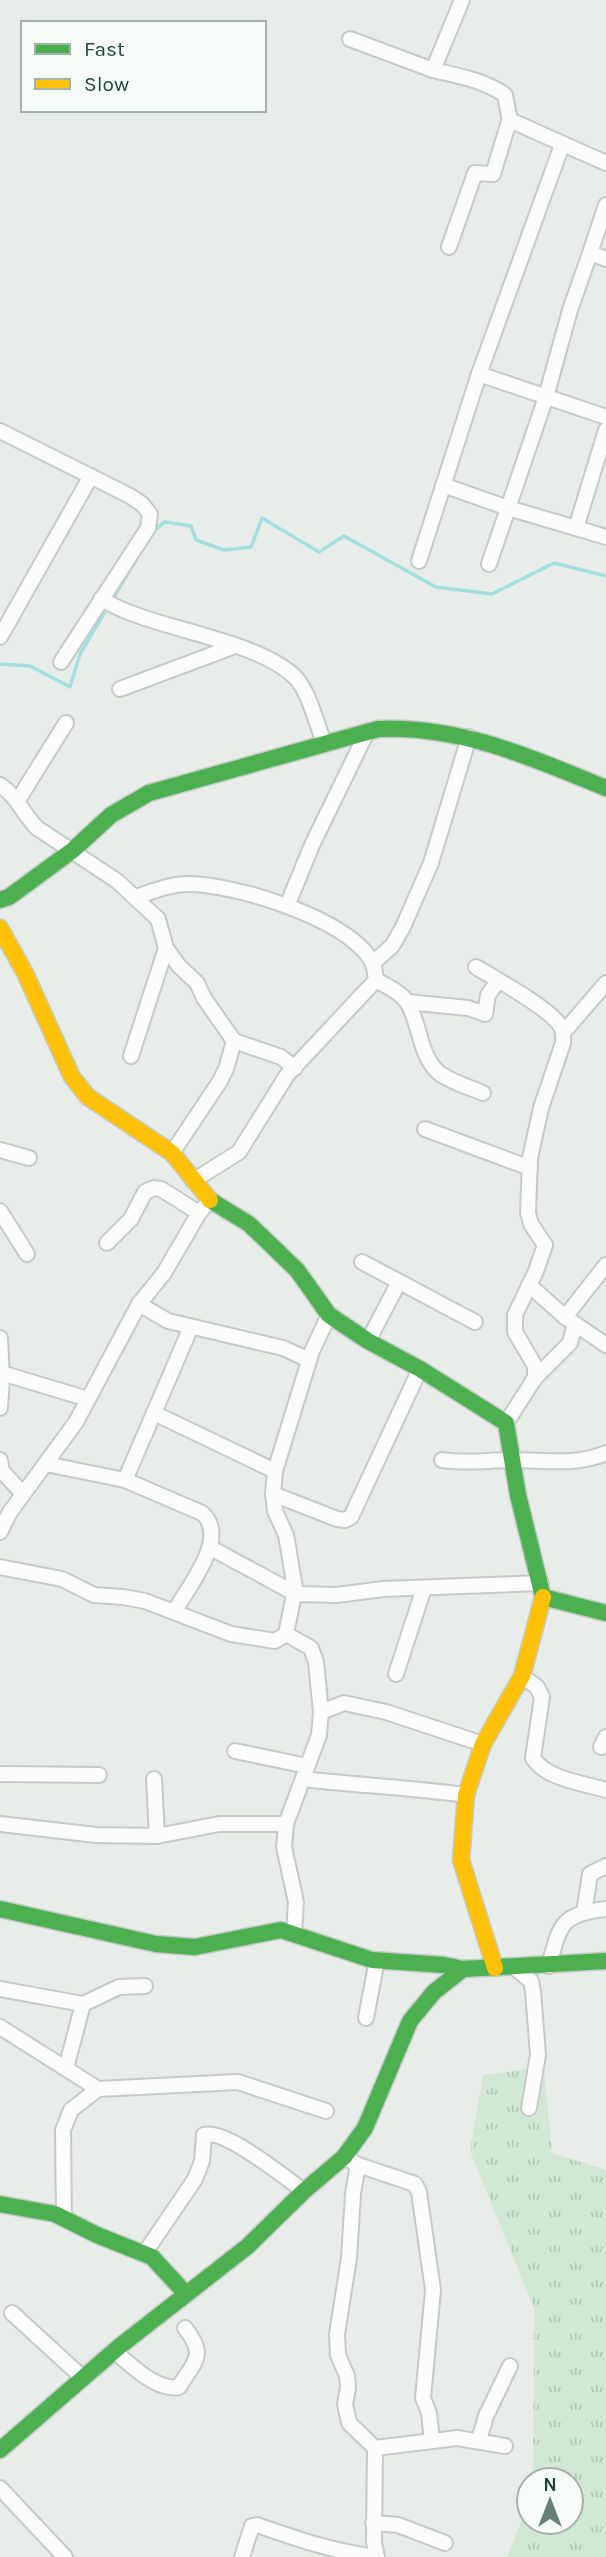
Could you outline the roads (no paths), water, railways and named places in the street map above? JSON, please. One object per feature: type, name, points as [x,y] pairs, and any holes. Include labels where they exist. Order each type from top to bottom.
[{"type":"street","points":[[433,70],[462,0]]},
{"type":"street","points":[[350,39],[433,70],[475,80],[505,95],[510,118],[493,174],[475,173],[449,247]]},
{"type":"street","points":[[510,118],[562,145],[606,163]]},
{"type":"street","points":[[419,561],[479,374],[562,145]]},
{"type":"street","points":[[489,564],[546,397],[570,310],[606,205]]},
{"type":"street","points":[[590,253],[606,259]]},
{"type":"street","points":[[479,374],[606,417]]},
{"type":"street","points":[[576,528],[599,477],[606,430]]},
{"type":"street","points":[[0,431],[130,496],[150,514],[148,528],[61,662]]},
{"type":"street","points":[[0,638],[91,476]]},
{"type":"street","points":[[443,485],[508,508],[606,537]]},
{"type":"street","points":[[101,599],[131,614],[235,646],[277,664],[298,680],[322,737]]},
{"type":"street","points":[[120,689],[235,646]]},
{"type":"street","points":[[0,892],[69,847],[125,796],[147,786],[377,722],[403,718],[461,726],[606,779]]},
{"type":"street","points":[[18,800],[66,723]]},
{"type":"street","points":[[0,901],[9,897],[111,815],[149,793],[367,732],[403,726],[449,732],[606,788]]},
{"type":"street","points":[[287,906],[312,845],[367,732]]},
{"type":"street","points":[[373,963],[392,946],[426,874],[469,737]]},
{"type":"street","points":[[0,785],[18,800],[26,817],[37,828],[69,847],[136,897],[158,919],[166,948],[179,966],[197,983],[204,998],[234,1041],[281,1057],[295,1068]]},
{"type":"street","points":[[136,897],[171,885],[188,884],[225,887],[287,906],[319,920],[365,950],[373,963],[376,981]]},
{"type":"street","points":[[0,928],[26,973],[72,1077],[88,1097],[172,1153],[210,1200],[249,1224],[297,1270],[329,1315],[506,1423]]},
{"type":"street","points":[[131,1056],[166,948]]},
{"type":"street","points":[[476,967],[556,1020],[563,1033],[563,1043],[541,1108],[530,1168],[528,1213],[531,1224],[545,1245],[515,1315],[515,1332],[535,1366],[533,1380]]},
{"type":"street","points":[[376,981],[397,992],[407,1002],[421,1044],[437,1071],[483,1093]]},
{"type":"street","points":[[193,1181],[239,1152],[295,1068],[376,981]]},
{"type":"street","points":[[407,1002],[468,1008],[485,1014],[488,995],[498,981]]},
{"type":"street","points":[[563,1033],[606,982]]},
{"type":"street","points":[[172,1153],[220,1081],[234,1041]]},
{"type":"street","points":[[425,1129],[530,1168]]},
{"type":"street","points":[[0,1150],[29,1158]]},
{"type":"street","points":[[107,1243],[131,1219],[145,1192],[154,1188],[162,1189],[199,1213]]},
{"type":"street","points":[[0,1532],[5,1511],[23,1494],[76,1422],[139,1304],[164,1273],[199,1213],[210,1200]]},
{"type":"street","points":[[0,1211],[27,1254]]},
{"type":"street","points":[[362,1262],[474,1322]]},
{"type":"street","points":[[495,1968],[461,1860],[466,1795],[484,1744],[522,1676],[542,1590],[518,1495],[506,1423],[533,1380],[570,1343],[570,1320],[606,1265]]},
{"type":"street","points":[[368,1341],[399,1282]]},
{"type":"street","points":[[529,1285],[570,1320],[606,1345]]},
{"type":"street","points":[[139,1304],[168,1321],[283,1348],[309,1360]]},
{"type":"street","points":[[0,1567],[62,1579],[94,1595],[145,1601],[231,1634],[275,1641],[286,1634],[296,1594],[286,1535],[275,1511],[275,1471],[309,1360],[329,1315]]},
{"type":"street","points":[[125,1480],[191,1327]]},
{"type":"street","points":[[0,1338],[0,1408]]},
{"type":"street","points":[[273,1494],[337,1519],[345,1520],[351,1517],[420,1369]]},
{"type":"street","points":[[2,1378],[8,1375],[88,1399]]},
{"type":"street","points":[[154,1413],[275,1471]]},
{"type":"street","points":[[442,1460],[468,1464],[512,1460],[589,1461],[606,1453]]},
{"type":"street","points":[[0,1460],[2,1471],[23,1494]]},
{"type":"street","points":[[46,1464],[125,1480],[202,1513],[209,1519],[213,1536],[211,1548],[174,1612]]},
{"type":"street","points":[[211,1548],[296,1594],[337,1595],[383,1589],[424,1588],[542,1590],[606,1613]]},
{"type":"street","points":[[396,1674],[424,1588]]},
{"type":"street","points":[[286,1634],[311,1648],[316,1662],[321,1712],[319,1735],[286,1824],[285,1858],[296,1902],[294,1934]]},
{"type":"street","points":[[522,1676],[537,1687],[542,1697],[533,1758],[538,1766],[606,1790]]},
{"type":"street","points":[[321,1712],[344,1703],[386,1712],[484,1744]]},
{"type":"street","points":[[236,1751],[305,1772],[366,1786],[414,1788],[466,1795]]},
{"type":"street","points":[[0,1774],[99,1775]]},
{"type":"street","points":[[154,1779],[157,1836]]},
{"type":"street","points":[[0,1824],[96,1835],[157,1836],[219,1824],[286,1824]]},
{"type":"street","points":[[584,1913],[590,1874],[606,1866]]},
{"type":"street","points":[[0,1909],[156,1944],[195,1947],[281,1930],[377,1960],[463,1969],[606,1961]]},
{"type":"street","points":[[549,1966],[563,1922],[584,1913],[606,1909]]},
{"type":"street","points":[[366,2018],[377,1960]]},
{"type":"street","points":[[513,1967],[531,1981],[533,1991],[538,2055],[529,2108]]},
{"type":"street","points":[[242,2557],[253,2526],[257,2525],[300,2541],[345,2553],[377,2557],[373,2523],[375,2448],[349,2423],[345,2404],[347,2376],[338,2355],[337,2334],[349,2259],[351,2161],[410,2021],[434,1992],[463,1969]]},
{"type":"street","points":[[0,1989],[83,2004],[119,1987],[145,1986]]},
{"type":"street","points":[[66,2068],[83,2004]]},
{"type":"street","points":[[0,2026],[98,2089]]},
{"type":"street","points":[[64,2218],[63,2130],[71,2110],[98,2089],[238,2082],[326,2111]]},
{"type":"street","points":[[144,2254],[195,2179],[202,2161],[204,2136],[209,2134],[232,2142],[304,2191]]},
{"type":"street","points":[[0,2449],[114,2350],[247,2246],[304,2191],[351,2161]]},
{"type":"street","points":[[351,2161],[415,2185],[419,2192],[433,2290],[423,2398],[429,2413],[432,2441]]},
{"type":"street","points":[[0,2204],[55,2214],[152,2257],[186,2294]]},
{"type":"street","points":[[12,2313],[83,2378]]},
{"type":"street","points":[[114,2350],[145,2376],[169,2388],[179,2387],[198,2355],[197,2344],[185,2328]]},
{"type":"street","points":[[479,2440],[486,2416],[510,2366]]},
{"type":"street","points":[[375,2448],[457,2438],[506,2446]]},
{"type":"street","points":[[0,2488],[65,2557]]},
{"type":"street","points":[[373,2523],[398,2525],[445,2543]]},
{"type":"waterway","points":[[152,532],[165,522],[191,526],[196,540],[224,550],[251,547],[262,518],[319,552],[344,536],[436,587],[492,594],[554,563],[606,576]]},
{"type":"waterway","points":[[114,597],[136,559]]},
{"type":"waterway","points":[[0,664],[30,666],[70,687],[80,654],[106,610]]}]
